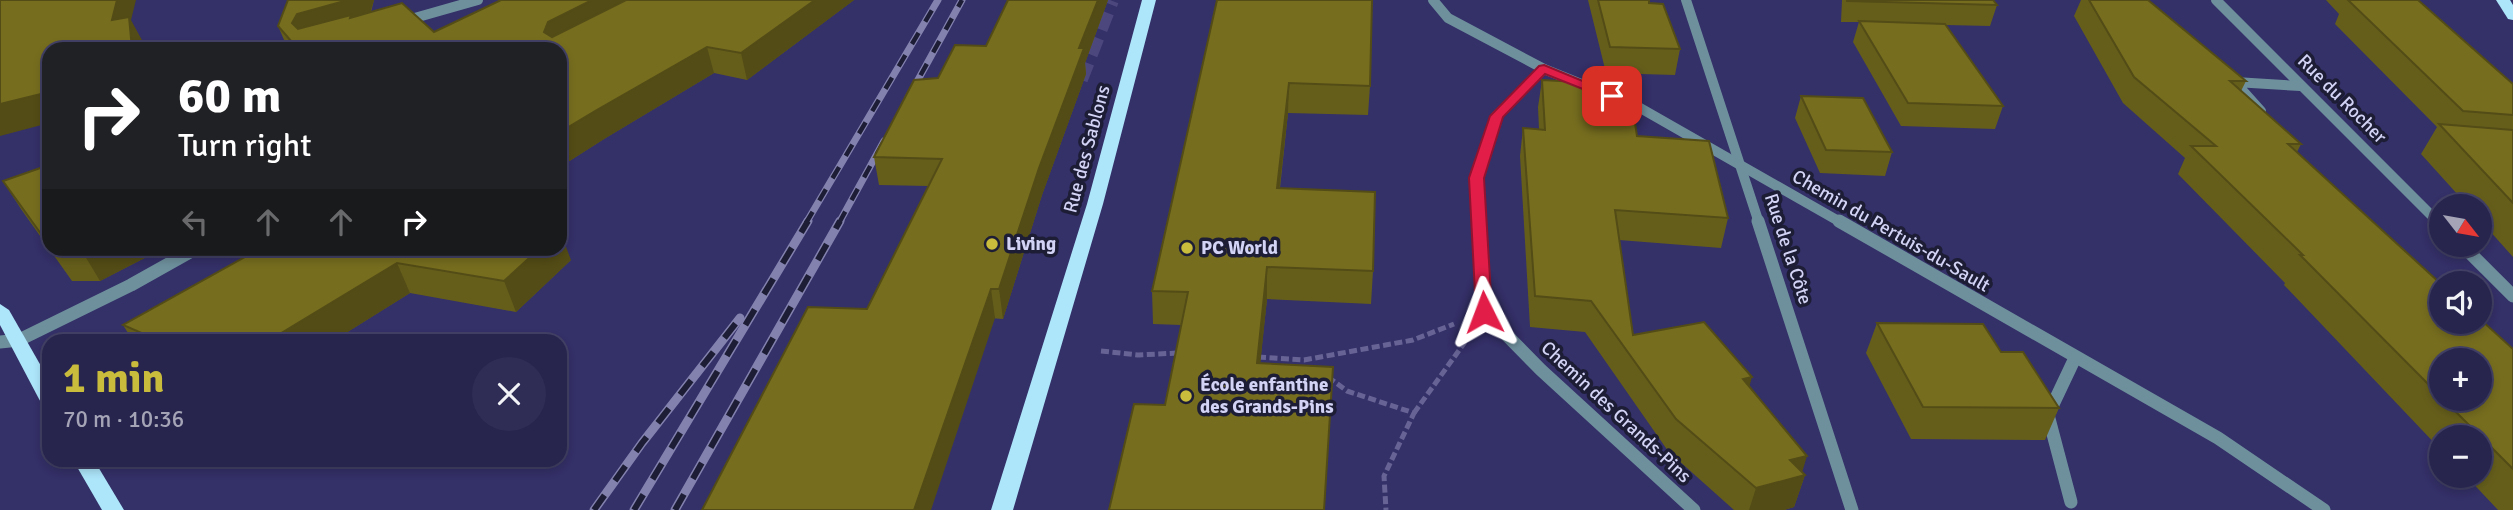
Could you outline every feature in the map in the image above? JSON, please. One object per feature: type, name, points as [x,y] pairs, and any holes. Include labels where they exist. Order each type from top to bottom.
[{"type":"main road","name":"Rue des Sablons","points":[[1002,510],[1095,204],[1149,0]]},
{"type":"main road","points":[[2504,0],[2513,16]]},
{"type":"main road","points":[[0,310],[9,341],[42,389]]},
{"type":"main road","points":[[87,467],[113,510]]},
{"type":"street","name":"Chemin du Pertuis-du-Sault","points":[[1433,0],[1448,18],[1544,69],[1635,106],[2218,438],[2324,510]]},
{"type":"street","name":"Rue de la Côte","points":[[1686,0],[1852,510]]},
{"type":"street","name":"Rue du Rocher","points":[[2216,0],[2429,213]]},
{"type":"street","points":[[391,25],[472,1]]},
{"type":"street","points":[[1484,312],[1477,178],[1496,116],[1544,69]]},
{"type":"street","points":[[2271,122],[2235,82],[2300,86]]},
{"type":"street","points":[[9,341],[131,285],[183,256]]},
{"type":"street","points":[[2474,257],[2513,296]]},
{"type":"street","name":"Chemin des Grands-Pins","points":[[1484,312],[1541,370],[1694,510]]},
{"type":"street","points":[[2071,502],[2048,415],[2075,358]]},
{"type":"path","points":[[1252,357],[1304,360],[1413,340],[1484,312]]},
{"type":"path","points":[[1386,510],[1384,476],[1414,413],[1447,370],[1484,312]]},
{"type":"path","points":[[1101,351],[1138,355],[1186,353]]},
{"type":"path","points":[[1304,360],[1315,368]]},
{"type":"path","points":[[1325,375],[1347,391],[1414,413]]},
{"type":"building","points":[[0,0],[117,0],[112,20],[129,17],[131,42],[42,42],[42,94],[0,104]]},
{"type":"building","points":[[288,0],[348,0],[297,14],[292,23],[298,29],[402,3],[434,32],[501,0],[592,0],[548,22],[544,32],[552,37],[626,0],[815,0],[741,53],[707,47],[567,128],[567,42],[292,42],[278,26]]},
{"type":"building","points":[[1008,0],[1098,0],[1079,48],[1084,48],[1039,168],[999,289],[991,289],[914,510],[702,510],[808,307],[867,309],[942,159],[874,157],[914,80],[938,78],[955,45],[986,46]]},
{"type":"building","points":[[1217,0],[1372,0],[1370,86],[1289,83],[1277,188],[1375,192],[1373,271],[1267,267],[1257,363],[1333,367],[1324,510],[1109,510],[1134,404],[1165,405],[1188,292],[1152,291]]},
{"type":"building","points":[[1598,0],[1649,0],[1649,3],[1663,4],[1680,49],[1610,47]]},
{"type":"building","points":[[1993,0],[1997,5],[1847,1]]},
{"type":"building","points":[[2089,0],[2148,0],[2246,81],[2230,81],[2301,144],[2288,144],[2429,273],[2429,334],[2492,334],[2492,330],[2513,349],[2513,469],[2492,448],[2492,425],[2469,425],[2455,411],[2492,411],[2492,348],[2429,348],[2429,385],[2300,255],[2303,255],[2191,146],[2216,146],[2134,77]]},
{"type":"building","points":[[2348,0],[2418,0],[2513,84],[2513,115],[2463,111]]},
{"type":"building","points":[[1859,21],[1945,24],[2003,106],[1908,103]]},
{"type":"building","points":[[1542,80],[1629,85],[1637,136],[1709,141],[1728,218],[1615,210],[1633,335],[1704,322],[1752,377],[1743,379],[1807,456],[1790,460],[1805,475],[1756,488],[1676,419],[1591,301],[1535,296],[1523,128],[1545,130]]},
{"type":"building","points":[[1801,96],[1863,98],[1892,152],[1826,150]]},
{"type":"building","points":[[2439,124],[2513,130],[2513,203]]},
{"type":"building","points":[[42,167],[42,235],[3,181]]},
{"type":"building","points":[[247,256],[531,256],[504,281],[397,263],[280,334],[144,334],[123,325]]},
{"type":"building","points":[[1877,323],[1983,324],[2001,352],[2023,352],[2059,408],[1923,407]]},
{"type":"tunnel","points":[[1079,79],[1110,0]]},
{"type":"railway","points":[[806,223],[938,0]]},
{"type":"railway","points":[[908,98],[962,0]]},
{"type":"railway","points":[[839,223],[884,141]]},
{"type":"railway","points":[[634,510],[808,221]]},
{"type":"railway","points":[[675,510],[840,221]]},
{"type":"railway","points":[[594,510],[642,443],[740,318]]},
{"type":"place","name":"Living","points":[[992,244]]},
{"type":"place","name":"PC World","points":[[1187,248]]},
{"type":"place","name":"École enfantine des Grands-Pins","points":[[1186,396]]},
{"type":"route","points":[[1484,312],[1477,178],[1496,116],[1544,69],[1612,96]]}]
